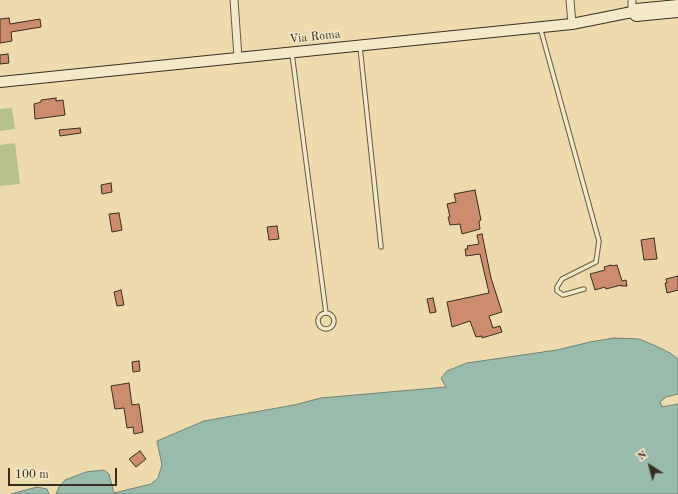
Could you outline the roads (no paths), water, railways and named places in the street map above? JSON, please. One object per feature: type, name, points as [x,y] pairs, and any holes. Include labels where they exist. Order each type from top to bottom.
[{"type":"street","points":[[234,0],[238,57]]},
{"type":"street","points":[[570,0],[572,24]]},
{"type":"street","points":[[632,0],[632,12]]},
{"type":"street","name":"Via Roma","points":[[0,82],[572,24],[632,12],[636,9],[678,5]]},
{"type":"street","name":"Via Roma","points":[[632,12],[636,16],[678,12]]},
{"type":"lane","points":[[540,27],[598,241],[596,262],[562,279],[556,286],[557,290],[563,294],[584,289]]},
{"type":"lane","points":[[360,45],[381,247]]},
{"type":"lane","points":[[291,52],[326,313]]},
{"type":"lane","points":[[326,313],[331,314],[334,320],[331,327],[326,329],[321,327],[318,322],[321,315],[326,313]]}]
